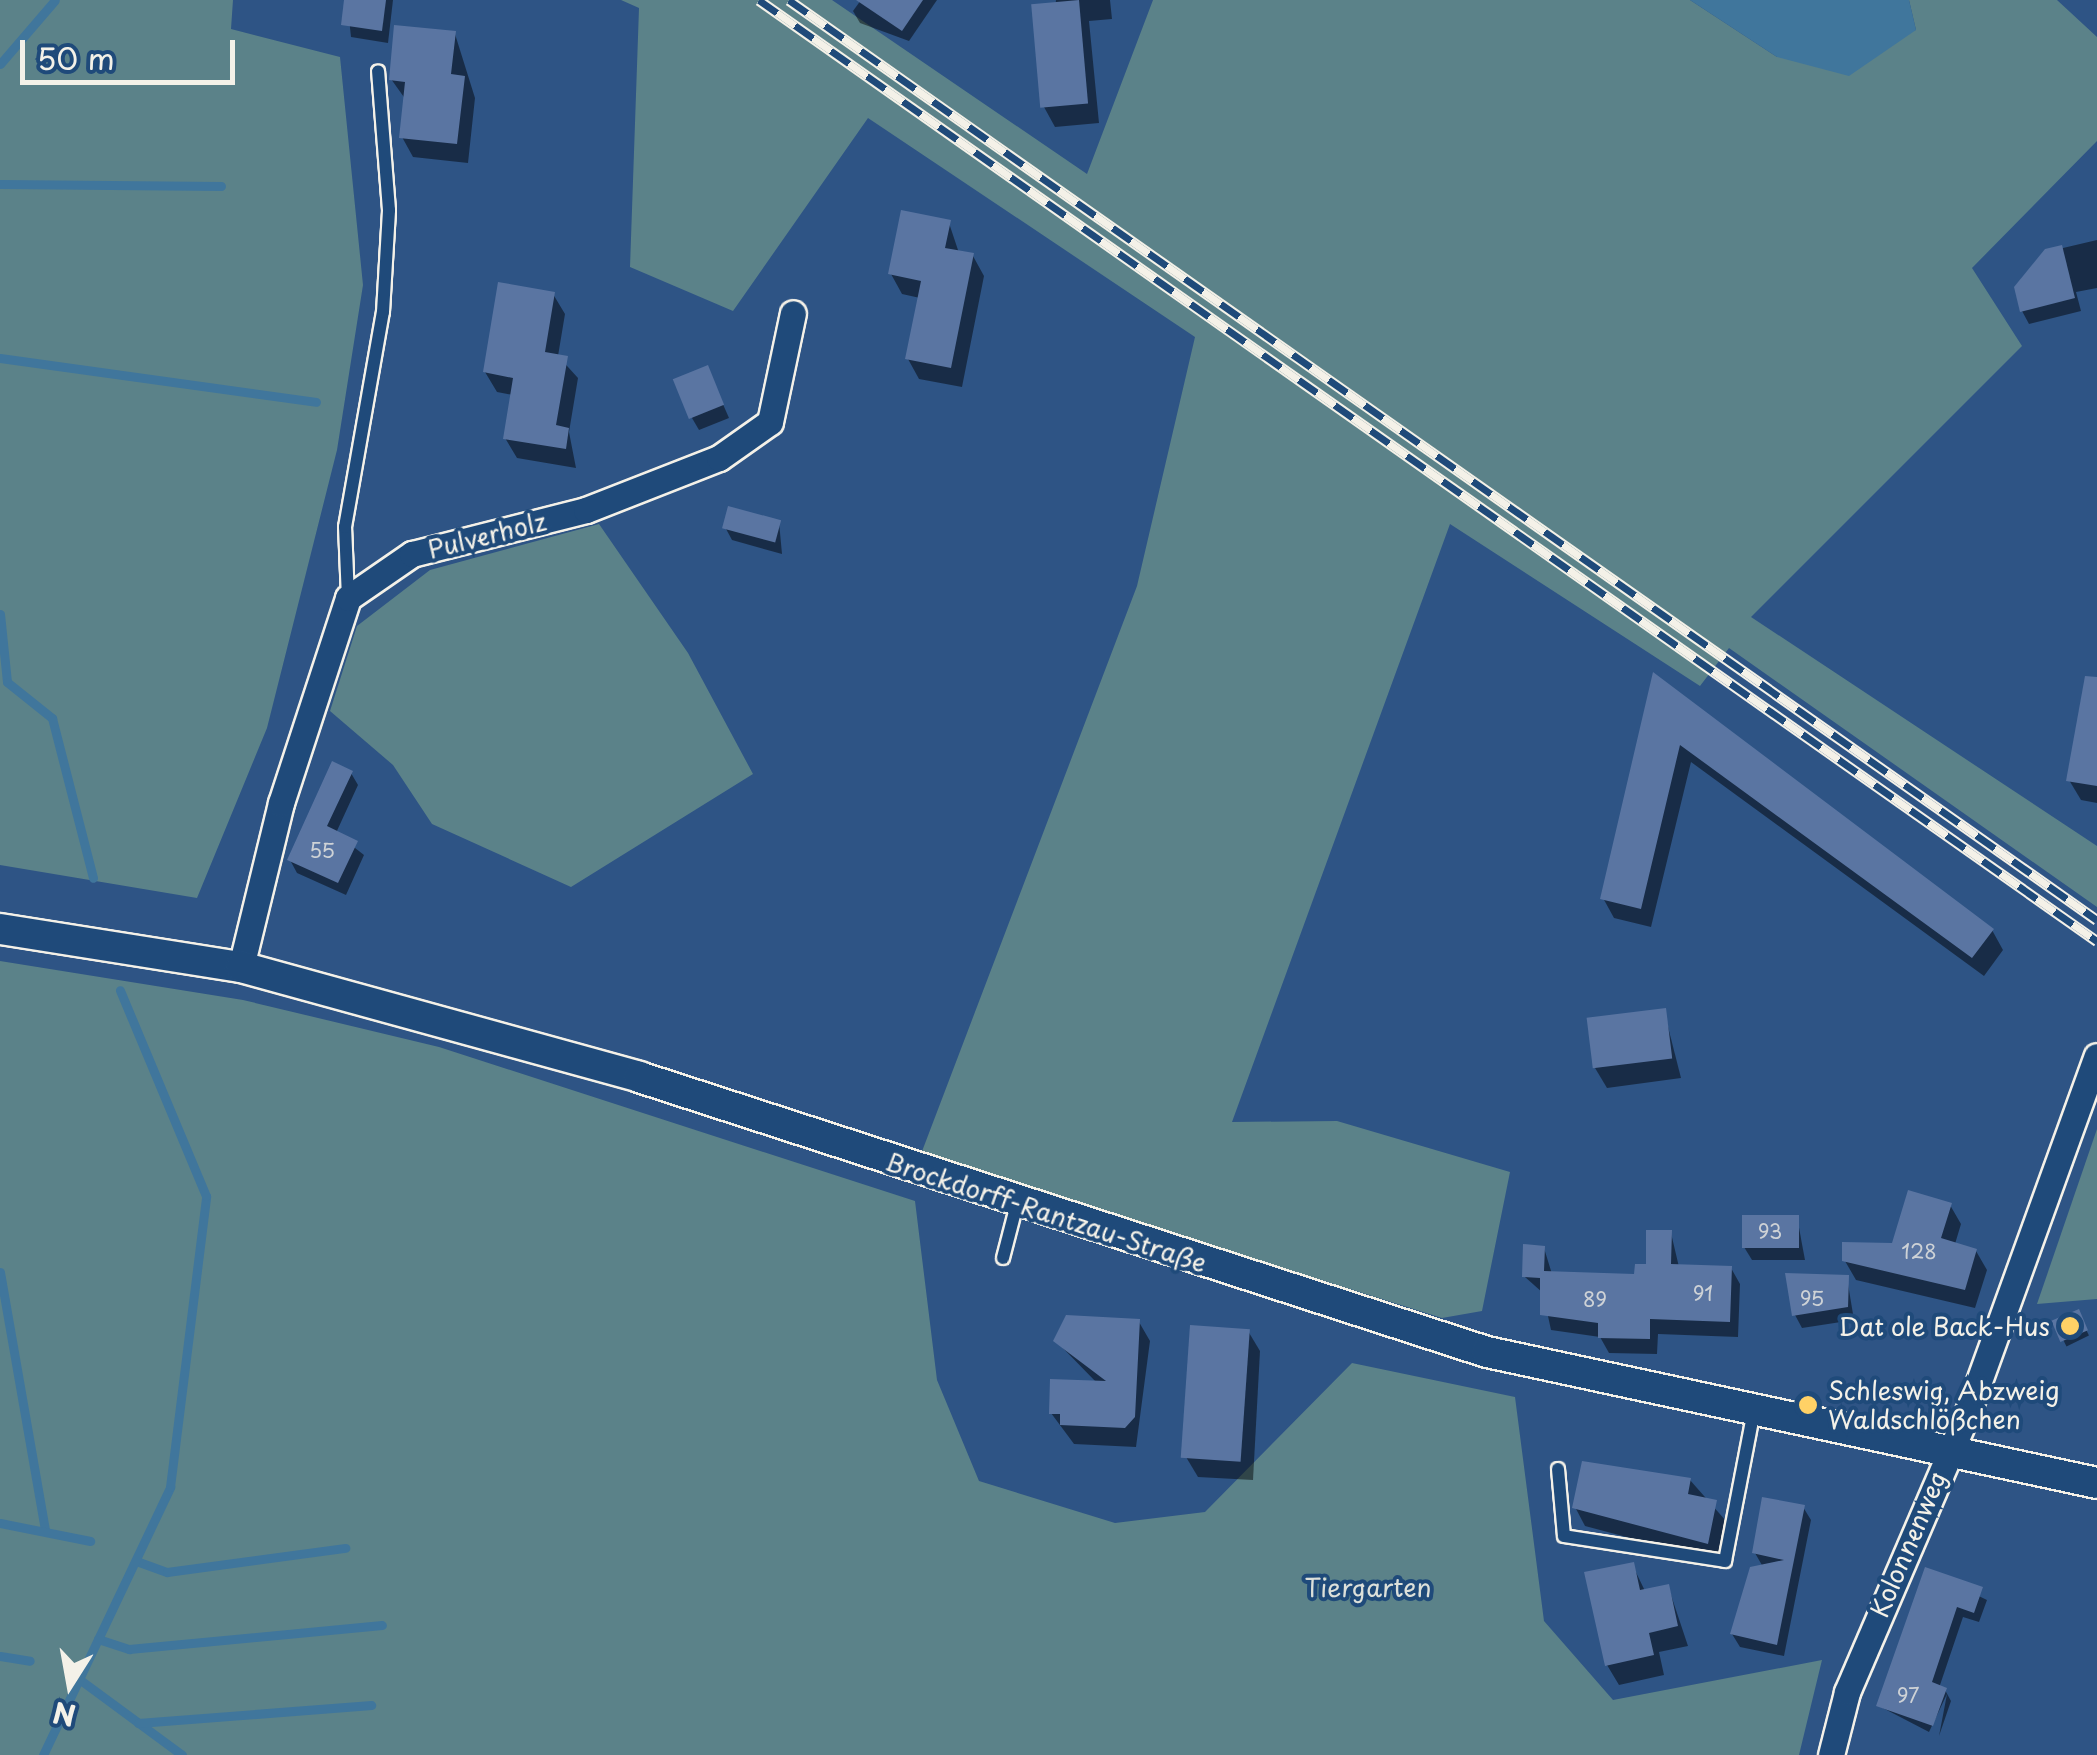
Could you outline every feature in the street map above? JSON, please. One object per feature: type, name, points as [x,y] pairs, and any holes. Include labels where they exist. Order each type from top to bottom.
[{"type":"street","name":"Pulverholz","points":[[348,598],[412,554],[586,510],[720,458],[770,422],[793,313]]},
{"type":"street","points":[[242,967],[281,803],[348,598]]},
{"type":"street","name":"Brockdorff-Rantzau-Straße","points":[[0,929],[242,967],[639,1077],[1017,1204],[1487,1352],[2097,1483]]},
{"type":"street","name":"Kolonnenweg","points":[[1832,1755],[1847,1692],[1947,1452],[2097,1056]]},
{"type":"lane","points":[[348,598],[345,527],[383,312],[389,210],[378,71]]},
{"type":"lane","points":[[1003,1258],[1017,1204]]},
{"type":"lane","points":[[1558,1469],[1564,1536],[1725,1561],[1754,1410]]},
{"type":"green space","points":[[0,0],[233,0],[231,29],[340,57],[363,285],[337,450],[267,728],[197,898],[0,865]]},
{"type":"green space","points":[[621,0],[832,0],[1087,174],[1153,0],[1690,0],[1777,57],[1916,30],[1909,0],[2057,0],[2097,37],[2097,141],[1972,268],[2022,346],[1751,617],[2097,846],[2097,907],[1729,648],[1700,686],[1450,524],[1232,1122],[1337,1121],[1510,1172],[1482,1311],[1442,1318],[921,1154],[1137,586],[1195,337],[868,118],[733,311],[630,267],[639,8]]},
{"type":"green space","points":[[599,524],[688,653],[753,774],[571,887],[432,824],[393,765],[330,711],[357,626],[430,570]]},
{"type":"green space","name":"Tiergarten","points":[[0,961],[243,1000],[439,1047],[915,1201],[937,1380],[979,1481],[1115,1523],[1205,1512],[1352,1363],[1515,1397],[1544,1621],[1613,1700],[1822,1660],[1799,1755],[0,1755]]},
{"type":"green space","points":[[2097,1129],[2097,1299],[2037,1304]]},
{"type":"water","points":[[1690,0],[1909,0],[1916,30],[1849,76],[1777,57]]},
{"type":"building","points":[[344,0],[386,0],[382,31],[341,25]]},
{"type":"building","points":[[856,0],[923,0],[902,31]]},
{"type":"building","points":[[1079,0],[1088,104],[1040,108],[1031,4]]},
{"type":"building","points":[[394,25],[456,31],[451,74],[465,76],[457,144],[399,138],[405,82],[389,80]]},
{"type":"building","points":[[901,210],[951,220],[945,248],[974,253],[951,368],[905,359],[921,281],[888,274]]},
{"type":"building","points":[[2062,245],[2075,298],[2020,312],[2014,287],[2045,249]]},
{"type":"building","points":[[498,282],[555,292],[545,352],[568,356],[556,425],[569,428],[566,449],[503,439],[513,378],[483,372]]},
{"type":"building","points":[[708,365],[724,405],[689,419],[673,379]]},
{"type":"building","points":[[728,506],[781,520],[775,542],[722,528]]},
{"type":"building","points":[[1653,672],[1994,929],[1972,958],[1680,745],[1641,909],[1600,899]]},
{"type":"building","points":[[2085,676],[2097,677],[2097,786],[2066,781]]},
{"type":"building","points":[[332,761],[353,771],[327,826],[358,841],[338,883],[287,860]]},
{"type":"building","points":[[1666,1008],[1672,1059],[1593,1068],[1587,1018]]},
{"type":"building","points":[[1908,1190],[1952,1203],[1941,1238],[1977,1249],[1965,1290],[1842,1261],[1842,1242],[1892,1243]]},
{"type":"building","points":[[1742,1215],[1799,1215],[1799,1248],[1742,1248]]},
{"type":"building","points":[[1646,1230],[1672,1230],[1671,1264],[1732,1266],[1730,1322],[1650,1319],[1650,1339],[1598,1338],[1598,1323],[1540,1315],[1540,1278],[1522,1277],[1523,1244],[1545,1246],[1544,1271],[1634,1274],[1635,1264],[1646,1264]]},
{"type":"building","points":[[1785,1273],[1849,1275],[1848,1307],[1792,1316]]},
{"type":"building","name":"Dat ole Back-Hus","points":[[2079,1309],[2088,1330],[2060,1342],[2051,1321]]},
{"type":"building","points":[[1066,1315],[1140,1319],[1135,1417],[1125,1428],[1060,1425],[1060,1414],[1049,1414],[1050,1379],[1106,1381],[1053,1341]]},
{"type":"building","points":[[1190,1325],[1250,1329],[1241,1462],[1181,1458]]},
{"type":"building","points":[[1582,1461],[1691,1478],[1688,1494],[1717,1500],[1708,1544],[1572,1508]]},
{"type":"building","points":[[1762,1497],[1805,1505],[1777,1645],[1730,1634],[1750,1567],[1784,1560],[1752,1553]]},
{"type":"building","points":[[1634,1562],[1640,1590],[1669,1584],[1678,1626],[1649,1633],[1654,1655],[1605,1666],[1584,1572]]},
{"type":"building","points":[[1925,1567],[1983,1587],[1974,1613],[1957,1607],[1932,1682],[1947,1688],[1933,1726],[1876,1706]]},
{"type":"waterway","points":[[0,64],[55,0]]},
{"type":"waterway","points":[[0,184],[221,186]]},
{"type":"waterway","points":[[0,358],[316,402]]},
{"type":"waterway","points":[[0,614],[7,682],[52,718],[93,878]]},
{"type":"waterway","points":[[43,1755],[170,1487],[206,1196],[120,990]]},
{"type":"waterway","points":[[0,1272],[45,1531]]},
{"type":"waterway","points":[[0,1523],[90,1541]]},
{"type":"waterway","points":[[139,1562],[167,1572],[345,1548]]},
{"type":"waterway","points":[[98,1639],[129,1649],[382,1625]]},
{"type":"waterway","points":[[0,1656],[30,1661]]},
{"type":"waterway","points":[[79,1679],[182,1755]]},
{"type":"waterway","points":[[138,1723],[371,1705]]},
{"type":"railway","points":[[759,0],[2097,941]]},
{"type":"railway","points":[[789,0],[2097,920]]},
{"type":"place","name":"Dat ole Back-Hus","points":[[2070,1326]]},
{"type":"place","name":"Schleswig, Abzweig Waldschlößchen","points":[[1808,1405]]}]
